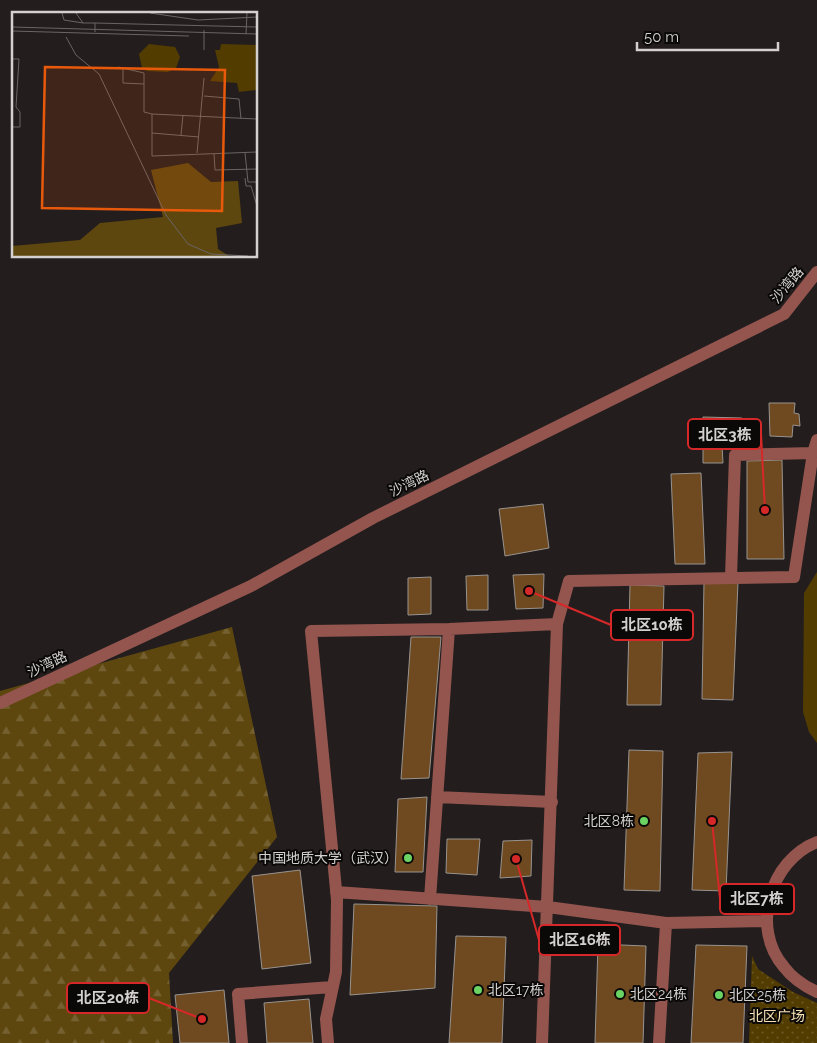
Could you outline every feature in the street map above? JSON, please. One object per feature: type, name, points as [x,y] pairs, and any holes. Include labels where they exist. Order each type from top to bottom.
[{"type":"street","name":"沙湾路","points":[[0,703],[251,586],[373,518],[784,314],[817,272]]},
{"type":"street","points":[[542,1043],[557,624],[569,581],[794,577],[813,453],[817,440]]},
{"type":"street","points":[[730,578],[735,455],[813,453]]},
{"type":"street","points":[[328,1043],[326,1019],[336,972],[336,892],[311,631],[557,624]]},
{"type":"street","points":[[430,899],[449,628]]},
{"type":"street","points":[[438,797],[552,802]]},
{"type":"street","points":[[817,842],[806,846],[785,865],[771,890],[767,921],[771,944],[782,966],[801,985],[817,992]]},
{"type":"street","points":[[336,892],[548,907],[666,923],[767,921]]},
{"type":"street","points":[[659,1043],[666,923]]},
{"type":"street","points":[[242,1043],[238,994],[332,987]]},
{"type":"green space","points":[[817,572],[817,743],[809,732],[803,712],[804,593]]},
{"type":"green space","points":[[232,627],[277,837],[169,973],[173,1043],[0,1043],[0,691]]},
{"type":"green space","name":"北区广场","points":[[752,956],[758,969],[793,992],[817,1003],[817,1043],[749,1043]]},
{"type":"building","points":[[769,403],[795,403],[794,413],[799,414],[800,426],[793,425],[792,437],[770,436]]},
{"type":"building","points":[[703,417],[742,418],[743,432],[732,433],[735,445],[722,445],[723,463],[703,463]]},
{"type":"building","points":[[782,460],[784,559],[747,559],[747,461]]},
{"type":"building","points":[[701,473],[705,564],[675,564],[671,474]]},
{"type":"building","points":[[543,504],[549,548],[505,556],[499,509]]},
{"type":"building","points":[[544,574],[543,608],[516,609],[513,575]]},
{"type":"building","points":[[488,575],[488,610],[467,610],[466,576]]},
{"type":"building","points":[[431,577],[431,614],[408,615],[408,578]]},
{"type":"building","points":[[704,582],[738,582],[733,700],[702,699]]},
{"type":"building","points":[[630,585],[664,586],[661,705],[627,705]]},
{"type":"building","points":[[411,637],[441,637],[429,778],[401,779]]},
{"type":"building","name":"北区8栋","points":[[629,750],[663,751],[660,891],[624,890]]},
{"type":"building","points":[[732,752],[726,891],[692,890],[698,753]]},
{"type":"building","points":[[427,797],[423,872],[395,872],[398,799]]},
{"type":"building","points":[[447,839],[480,839],[477,875],[446,873]]},
{"type":"building","points":[[532,840],[531,876],[500,878],[503,841]]},
{"type":"building","points":[[300,870],[311,963],[262,969],[252,876]]},
{"type":"building","points":[[354,904],[437,906],[435,988],[350,995]]},
{"type":"building","name":"北区17栋","points":[[456,936],[506,937],[502,1043],[449,1043]]},
{"type":"building","name":"北区24栋","points":[[598,944],[646,946],[643,1043],[595,1043]]},
{"type":"building","name":"北区25栋","points":[[696,945],[747,946],[743,1043],[691,1043]]},
{"type":"building","points":[[224,990],[229,1043],[180,1043],[175,995]]},
{"type":"building","points":[[309,999],[313,1043],[267,1043],[264,1003]]},
{"type":"place","name":"北区3栋","points":[[765,510]]},
{"type":"place","name":"北区10栋","points":[[529,591]]},
{"type":"place","name":"北区8栋","points":[[644,821]]},
{"type":"place","name":"北区7栋","points":[[712,821]]},
{"type":"place","name":"中国地质大学（武汉）","points":[[408,858]]},
{"type":"place","name":"北区16栋","points":[[516,859]]},
{"type":"place","name":"北区17栋","points":[[478,990]]},
{"type":"place","name":"北区24栋","points":[[620,994]]},
{"type":"place","name":"北区25栋","points":[[719,995]]},
{"type":"place","name":"北区20栋","points":[[202,1019]]}]
